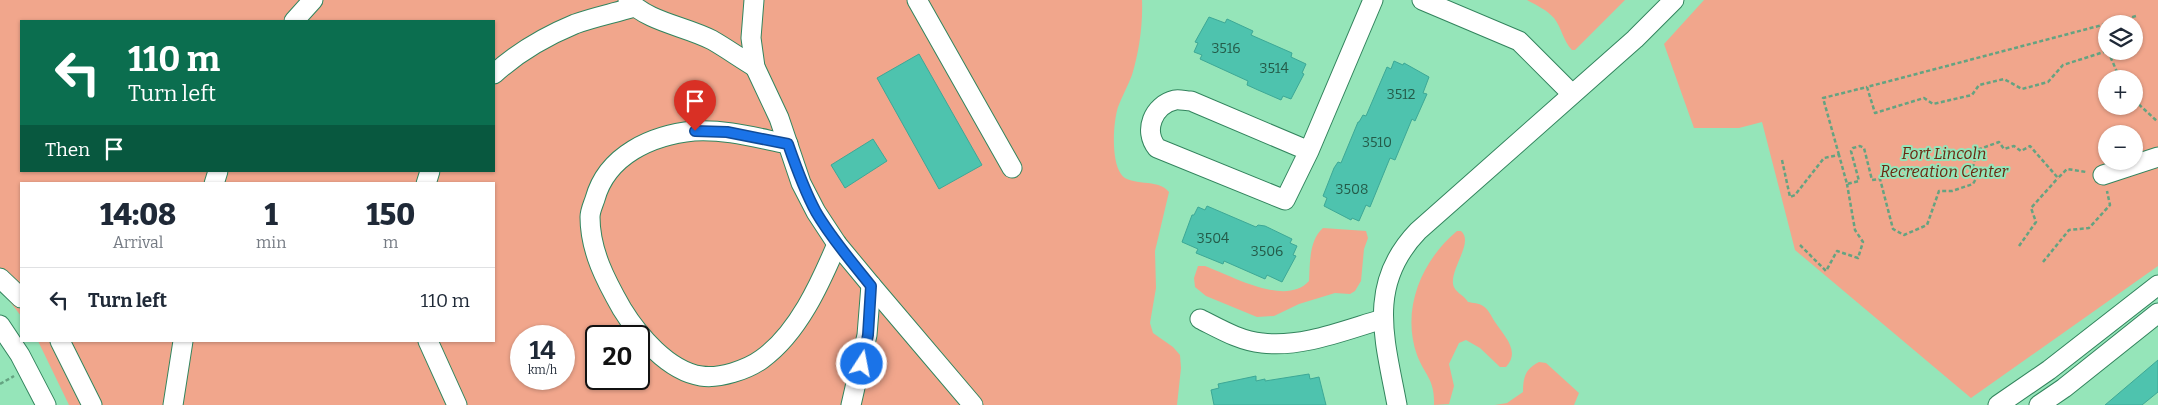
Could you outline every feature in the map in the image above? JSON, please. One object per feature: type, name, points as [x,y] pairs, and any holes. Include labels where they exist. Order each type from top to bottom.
[{"type":"street","points":[[295,20],[313,0]]},
{"type":"street","points":[[754,0],[751,38],[755,67],[779,118],[801,183],[816,212],[837,244],[871,286],[973,405]]},
{"type":"street","points":[[917,0],[1012,168]]},
{"type":"street","points":[[1309,151],[1191,102],[1176,100],[1164,105],[1156,112],[1151,121],[1149,132],[1152,142],[1157,148],[1285,200],[1309,151],[1373,0]]},
{"type":"street","points":[[1422,0],[1519,40],[1572,94]]},
{"type":"street","points":[[1397,405],[1383,319],[1385,293],[1392,270],[1412,237],[1642,32],[1674,0]]},
{"type":"street","points":[[495,73],[541,40],[631,4],[643,13],[681,26],[712,40],[755,67]]},
{"type":"street","points":[[788,144],[727,132],[695,131],[669,136],[644,144],[620,158],[606,174],[597,190],[590,216],[592,239],[600,269],[632,326],[655,352],[680,368],[700,376],[718,376],[738,371],[761,360],[778,346],[805,310],[823,277],[837,244]]},
{"type":"street","points":[[2103,175],[2158,157]]},
{"type":"street","points":[[0,278],[20,297]]},
{"type":"street","points":[[1998,405],[2049,370],[2158,285]]},
{"type":"street","points":[[852,405],[868,335],[871,286]]},
{"type":"street","points":[[2038,405],[2064,388],[2158,313]]},
{"type":"street","points":[[1200,320],[1240,338],[1261,343],[1290,343],[1383,319]]},
{"type":"street","points":[[0,325],[20,355],[46,405]]},
{"type":"street","points":[[60,342],[92,405]]},
{"type":"street","points":[[173,405],[184,342]]},
{"type":"street","points":[[428,342],[457,405]]},
{"type":"path","points":[[1800,245],[1826,271],[1837,251],[1858,258],[1862,242],[1855,230],[1847,184],[1823,98],[2098,26]]},
{"type":"path","points":[[1867,87],[1875,113],[1924,98],[1933,104],[1972,94],[1979,85],[2004,79],[2022,90],[2048,82],[2064,65],[2098,54]]},
{"type":"path","points":[[2143,108],[2158,122]]},
{"type":"path","points":[[1847,184],[1859,181],[1851,151],[1853,148],[1860,146],[1864,148],[1872,180],[1880,179],[1893,229],[1904,235],[1927,225],[1939,191],[1952,191],[1973,184],[1979,172],[1973,167],[1976,150],[1999,142],[2004,149],[2014,146],[2021,151],[2030,146],[2058,178]]},
{"type":"path","points":[[1782,160],[1790,196],[1795,195],[1824,158],[1839,156]]},
{"type":"path","points":[[2019,246],[2036,222],[2031,208],[2067,168],[2103,175],[2110,205],[2089,228],[2070,230],[2043,262]]},
{"type":"green space","points":[[0,0],[1142,0],[1139,48],[1132,75],[1116,114],[1114,151],[1118,168],[1125,178],[1158,185],[1169,192],[1155,251],[1156,288],[1150,323],[1153,333],[1173,347],[1180,355],[1181,368],[1177,405],[69,405],[38,342],[495,342],[495,182],[20,182],[20,315],[0,289]]},
{"type":"green space","points":[[1527,0],[1625,0],[1575,50],[1572,50],[1554,18],[1545,10]]},
{"type":"green space","name":"Fort Lincoln Recreation Center","points":[[1704,0],[2158,0],[2158,266],[1971,398],[1795,250],[1762,122],[1739,128],[1694,128],[1664,44]]},
{"type":"green space","points":[[1323,228],[1366,231],[1368,238],[1364,249],[1361,281],[1355,291],[1350,294],[1335,293],[1299,304],[1274,316],[1257,317],[1206,296],[1195,287],[1194,278],[1198,266],[1205,266],[1258,287],[1287,291],[1299,288],[1309,281],[1313,245],[1318,233]]},
{"type":"green space","points":[[1457,231],[1461,231],[1465,242],[1453,277],[1454,287],[1468,302],[1480,304],[1487,309],[1510,344],[1512,355],[1506,367],[1500,367],[1480,348],[1466,340],[1459,343],[1449,364],[1454,386],[1449,404],[1434,405],[1433,389],[1417,355],[1413,338],[1411,321],[1413,304],[1424,272],[1433,257]]},
{"type":"green space","points":[[1539,362],[1546,363],[1579,393],[1574,405],[1495,405],[1507,403],[1523,392],[1526,374]]},
{"type":"building","points":[[1209,17],[1225,23],[1227,19],[1253,31],[1251,35],[1292,53],[1291,57],[1306,64],[1302,73],[1304,74],[1291,99],[1283,96],[1281,100],[1258,90],[1247,85],[1248,81],[1200,59],[1202,55],[1194,52],[1198,43],[1195,42]]},
{"type":"building","points":[[919,54],[982,165],[939,189],[877,78]]},
{"type":"building","points":[[1394,61],[1403,65],[1404,63],[1429,77],[1423,93],[1427,94],[1415,121],[1412,119],[1395,160],[1390,158],[1370,207],[1366,205],[1359,221],[1352,218],[1351,220],[1324,206],[1327,198],[1323,196],[1334,168],[1338,162],[1341,163],[1358,122],[1363,115],[1366,116],[1387,67],[1391,69]]},
{"type":"building","points":[[873,139],[887,161],[845,188],[831,165]]},
{"type":"building","points":[[1207,206],[1256,227],[1258,225],[1265,226],[1292,239],[1290,243],[1297,246],[1293,255],[1296,256],[1282,282],[1267,275],[1265,279],[1224,261],[1223,264],[1196,253],[1198,249],[1182,242],[1192,215],[1194,215],[1198,207],[1205,210]]},
{"type":"building","points":[[2158,360],[2158,392],[2142,405],[2105,405]]},
{"type":"building","points":[[1309,374],[1310,379],[1319,377],[1326,405],[1214,405],[1211,390],[1219,388],[1218,384],[1256,376],[1256,381],[1265,379],[1265,381]]},
{"type":"route","points":[[695,131],[727,132],[788,144],[801,183],[816,212],[837,244],[871,286],[868,308],[868,335],[862,364]]}]
